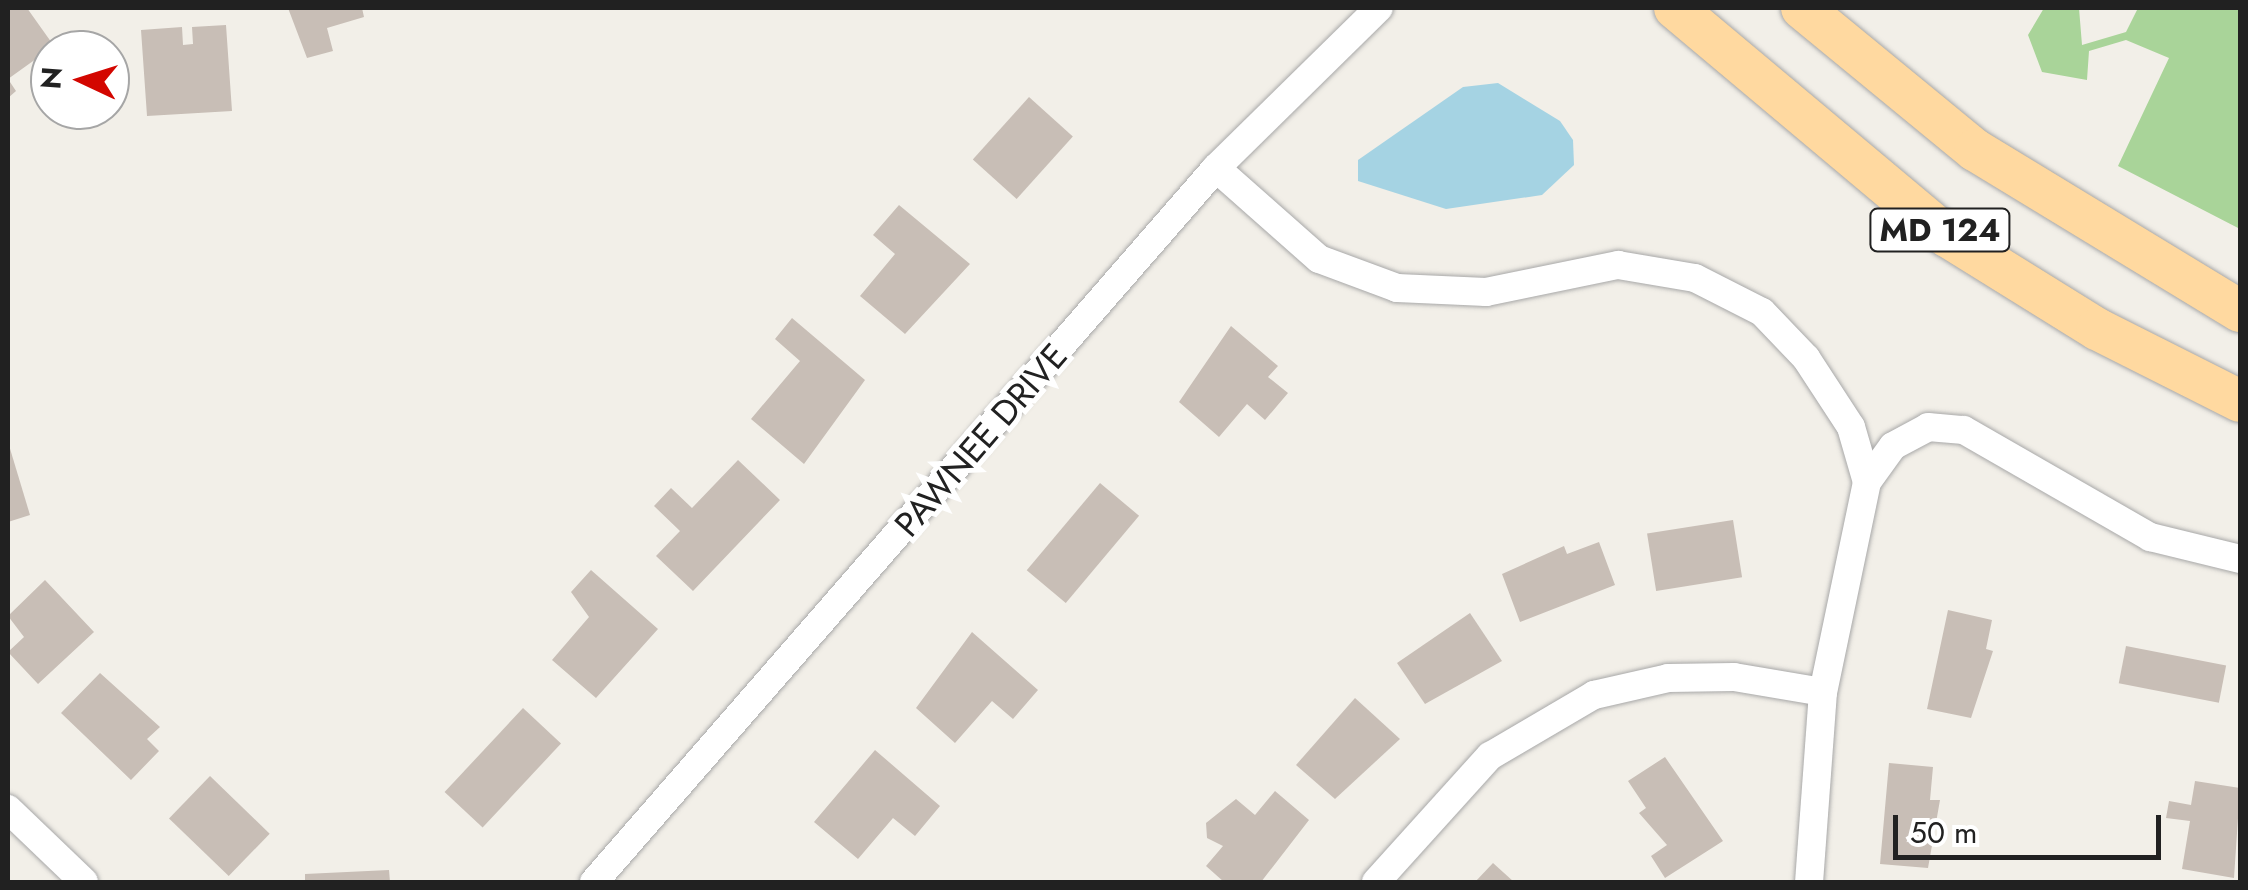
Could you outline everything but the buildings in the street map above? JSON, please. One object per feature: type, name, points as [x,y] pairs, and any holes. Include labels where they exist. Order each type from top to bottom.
[{"type":"main road","name":"MD 124","points":[[1675,8],[1947,236],[2097,329],[2240,401]]},
{"type":"main road","name":"MD 124","points":[[1802,8],[1975,150],[2240,310]]},
{"type":"street","name":"PAWNEE DRIVE","points":[[594,882],[1216,168],[1379,8]]},
{"type":"street","points":[[1216,168],[1319,259],[1396,288],[1486,292],[1618,265],[1695,278],[1762,312],[1806,358],[1851,428],[1867,482]]},
{"type":"street","points":[[1810,882],[1823,692],[1867,482],[1892,446],[1916,434],[1964,430],[2150,537],[2240,559]]},
{"type":"street","points":[[1376,882],[1490,756],[1594,695],[1668,678],[1734,676],[1823,692]]},
{"type":"street","points":[[8,808],[84,882]]},
{"type":"green space","points":[[2044,8],[2079,8],[2082,45],[2126,32],[2138,8],[2240,8],[2240,229],[2118,166],[2169,58],[2126,40],[2089,51],[2087,80],[2042,72],[2028,35]]},
{"type":"water","points":[[1498,83],[1560,121],[1573,140],[1574,165],[1542,195],[1446,209],[1358,181],[1358,160],[1463,87]]}]
